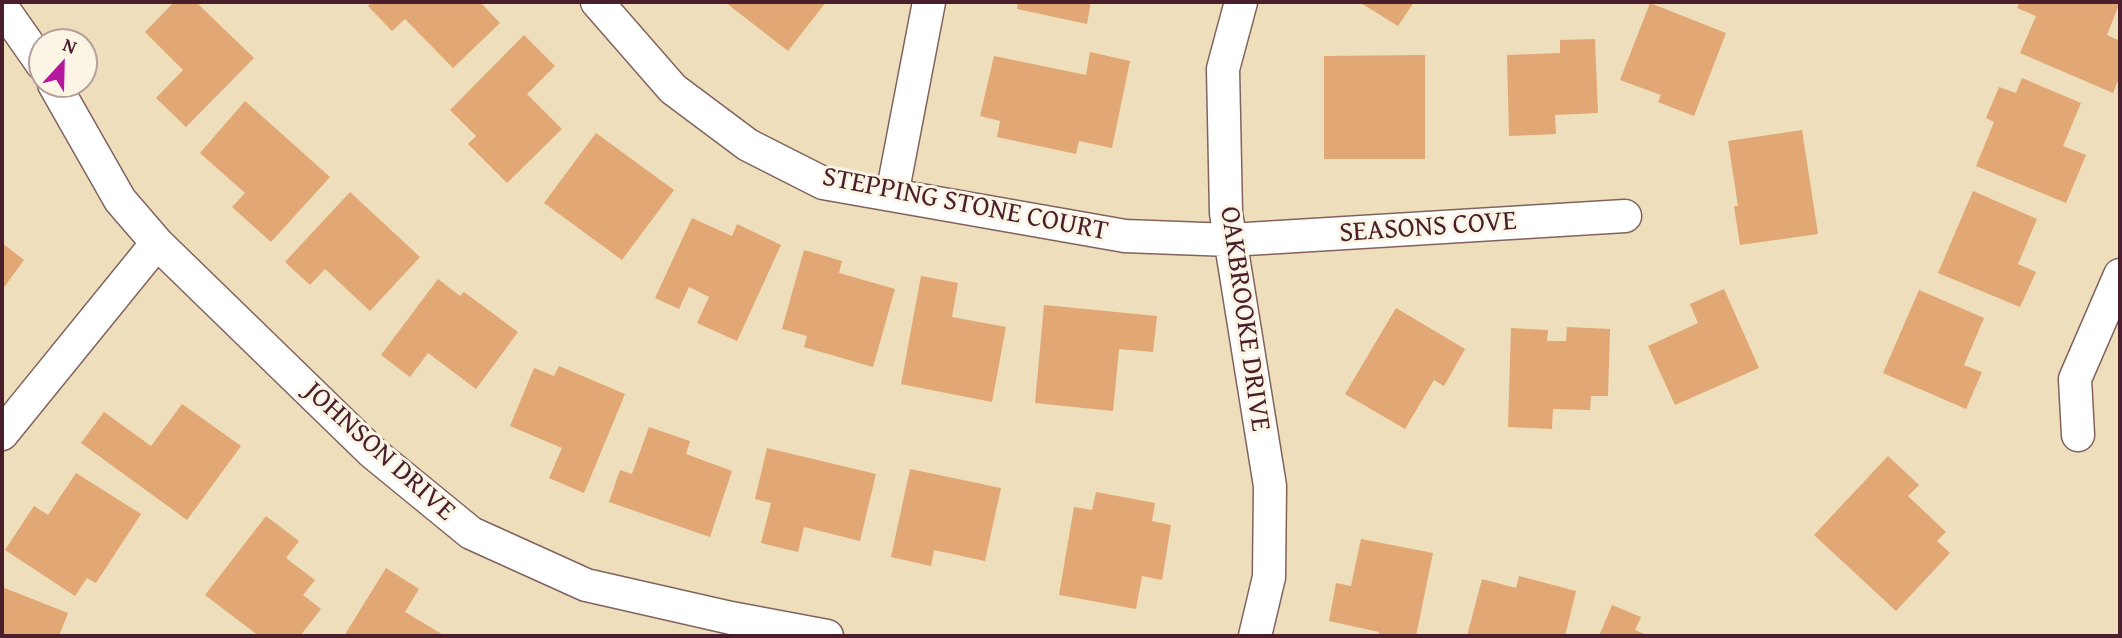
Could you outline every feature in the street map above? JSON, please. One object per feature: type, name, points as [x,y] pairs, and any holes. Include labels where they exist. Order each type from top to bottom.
[{"type":"street","name":"STEPPING STONE COURT","points":[[597,2],[673,89],[748,145],[823,183],[1125,236],[1230,240]]},
{"type":"street","points":[[892,195],[929,2]]},
{"type":"street","name":"OAKBROOKE DRIVE","points":[[1241,2],[1223,69],[1226,213],[1270,486],[1269,577],[1255,636]]},
{"type":"street","points":[[2,7],[28,44]]},
{"type":"street","name":"JOHNSON DRIVE","points":[[62,98],[120,200],[157,243],[372,453],[471,533],[586,584],[732,618],[827,636]]},
{"type":"street","name":"SEASONS COVE","points":[[1230,240],[1625,216]]},
{"type":"street","points":[[2,434],[157,243]]},
{"type":"street","points":[[2078,435],[2075,379],[2120,275]]},
{"type":"building","points":[[174,2],[196,2],[254,58],[186,127],[156,98],[183,70],[145,32]]},
{"type":"building","points":[[372,2],[480,2],[500,23],[453,68],[405,19],[392,31],[368,6]]},
{"type":"building","points":[[725,2],[826,2],[788,51]]},
{"type":"building","points":[[1018,2],[1091,2],[1087,24],[1017,9]]},
{"type":"building","points":[[1359,2],[1414,2],[1398,26]]},
{"type":"building","points":[[2020,2],[2120,2],[2107,35],[2120,41],[2120,76],[2113,93],[2020,53],[2036,16],[2017,8]]},
{"type":"building","points":[[1650,3],[1726,33],[1694,116],[1658,102],[1661,95],[1620,80]]},
{"type":"building","points":[[524,35],[555,66],[527,94],[562,129],[507,183],[468,144],[476,136],[450,110]]},
{"type":"building","points":[[1595,39],[1598,113],[1555,115],[1556,134],[1509,136],[1507,55],[1560,53],[1560,40]]},
{"type":"building","points":[[1090,52],[1130,61],[1112,148],[1079,141],[1076,154],[997,137],[1000,121],[980,116],[994,56],[1086,75]]},
{"type":"building","points":[[1425,55],[1425,159],[1324,159],[1324,56]]},
{"type":"building","points":[[2022,78],[2081,103],[2063,146],[2086,155],[2066,203],[1976,166],[1994,122],[1986,118],[1999,87],[2016,93]]},
{"type":"building","points":[[245,101],[330,177],[271,242],[232,207],[245,193],[200,153]]},
{"type":"building","points":[[1802,130],[1818,234],[1740,245],[1734,206],[1738,206],[1728,141]]},
{"type":"building","points":[[596,133],[674,190],[622,260],[544,203]]},
{"type":"building","points":[[1973,191],[2037,219],[2018,264],[2036,272],[2020,307],[1938,273]]},
{"type":"building","points":[[350,192],[420,257],[370,311],[325,269],[310,285],[285,262]]},
{"type":"building","points":[[692,218],[732,236],[737,224],[781,245],[737,341],[697,323],[709,297],[689,287],[679,309],[655,298]]},
{"type":"building","points":[[2,243],[24,260],[2,290]]},
{"type":"building","points":[[804,250],[842,261],[839,273],[895,289],[873,367],[804,347],[807,336],[782,329]]},
{"type":"building","points":[[921,276],[958,283],[952,317],[1006,327],[992,402],[901,384]]},
{"type":"building","points":[[438,279],[460,296],[464,292],[518,332],[476,389],[428,353],[410,377],[381,355]]},
{"type":"building","points":[[1724,289],[1759,368],[1675,405],[1648,346],[1698,323],[1690,304]]},
{"type":"building","points":[[1919,290],[1984,318],[1964,365],[1982,372],[1966,409],[1883,373]]},
{"type":"building","points":[[1044,305],[1157,316],[1153,352],[1119,349],[1113,411],[1035,403]]},
{"type":"building","points":[[1396,308],[1465,349],[1444,386],[1434,380],[1405,429],[1345,394]]},
{"type":"building","points":[[1567,327],[1610,329],[1608,396],[1591,396],[1590,410],[1553,409],[1552,429],[1508,427],[1511,328],[1548,330],[1547,341],[1566,341]]},
{"type":"building","points":[[559,366],[625,394],[584,493],[549,478],[562,448],[510,426],[534,368],[554,376]]},
{"type":"building","points":[[182,404],[241,446],[187,520],[81,443],[104,412],[151,446]]},
{"type":"building","points":[[649,427],[690,441],[686,454],[732,471],[710,537],[609,502],[620,470],[632,474]]},
{"type":"building","points":[[767,448],[876,474],[860,541],[804,527],[798,552],[761,543],[771,503],[755,499]]},
{"type":"building","points":[[1888,456],[1919,485],[1908,496],[1946,532],[1937,541],[1950,553],[1896,611],[1814,535]]},
{"type":"building","points":[[910,469],[1001,488],[985,561],[934,550],[931,566],[891,557]]},
{"type":"building","points":[[76,473],[141,514],[96,583],[87,578],[75,596],[5,550],[34,506],[48,515]]},
{"type":"building","points":[[1096,492],[1155,503],[1152,521],[1171,525],[1162,580],[1142,576],[1136,609],[1059,595],[1074,507],[1092,510]]},
{"type":"building","points":[[266,516],[299,541],[286,558],[315,580],[303,595],[321,609],[300,636],[259,636],[205,595]]},
{"type":"building","points":[[1361,539],[1433,553],[1416,636],[1378,636],[1379,632],[1329,621],[1336,583],[1351,586]]},
{"type":"building","points":[[386,568],[419,589],[405,612],[445,636],[344,636]]},
{"type":"building","points":[[1519,576],[1576,591],[1565,636],[1467,636],[1482,579],[1516,588]]},
{"type":"building","points":[[2,587],[68,613],[59,636],[2,636]]},
{"type":"building","points":[[1612,605],[1641,617],[1635,630],[1649,636],[1599,636]]}]
